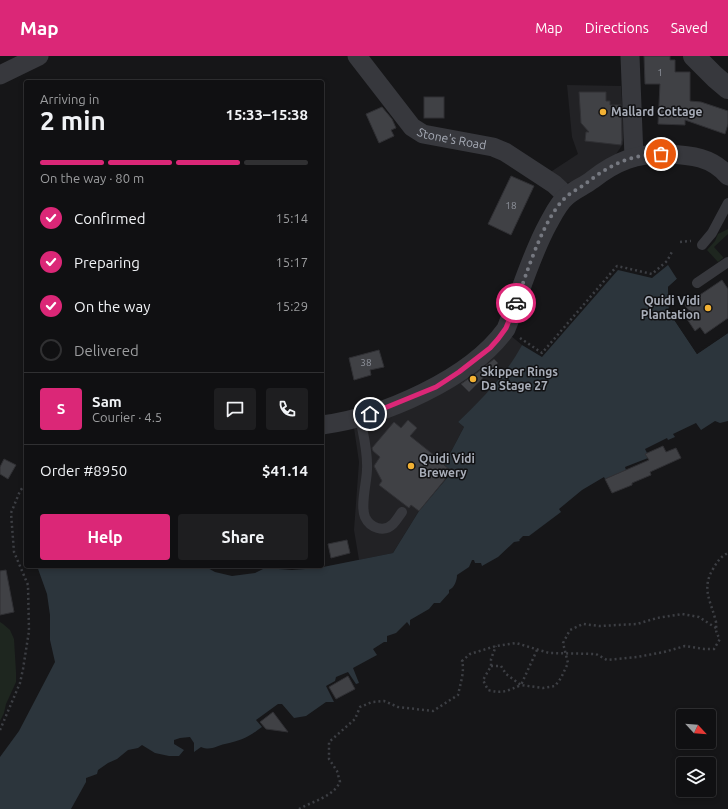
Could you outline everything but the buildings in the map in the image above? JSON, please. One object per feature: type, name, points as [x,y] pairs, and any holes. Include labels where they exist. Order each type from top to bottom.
[{"type":"street","points":[[0,75],[39,56]]},
{"type":"street","name":"Stone's Road","points":[[357,56],[412,127],[423,134],[493,147],[506,152],[554,184],[567,196]]},
{"type":"street","points":[[630,56],[634,157]]},
{"type":"street","points":[[694,56],[728,88]]},
{"type":"street","points":[[324,426],[379,411],[436,387],[459,372],[490,348],[506,328],[536,248],[559,205],[567,196],[597,175],[622,161],[634,157],[661,154],[695,156],[710,161],[728,176]]},
{"type":"lane","points":[[702,245],[712,233],[728,203]]},
{"type":"lane","points":[[697,283],[728,262]]},
{"type":"lane","points":[[360,417],[367,468],[365,516],[369,524],[376,528],[386,529],[392,525],[402,512]]},
{"type":"path","points":[[519,337],[542,353],[617,266],[652,274],[667,261],[674,250]]},
{"type":"path","points":[[0,730],[20,683],[29,631],[28,585],[14,552],[11,513],[20,491],[24,486]]},
{"type":"path","points":[[300,809],[337,789],[340,782],[337,771],[329,759],[329,742],[355,719],[360,707],[372,702],[384,701],[398,707],[433,711],[458,695],[461,682],[462,661],[470,654],[496,646],[516,643],[550,653],[596,654],[606,660],[637,657],[685,646],[704,649],[714,648],[720,639],[715,632],[716,624],[706,588],[708,578],[714,566],[723,556],[728,553]]},
{"type":"path","points":[[491,666],[501,666],[506,674],[521,685],[543,688],[555,686],[561,678],[568,662],[563,643],[570,630],[583,624],[599,626],[636,624],[657,618],[682,614],[699,617],[716,628]]},
{"type":"path","points":[[496,646],[491,659],[491,666],[483,680],[488,690],[498,693],[512,690],[521,685],[537,650]]},
{"type":"shaded area","points":[[567,85],[621,86],[624,131],[623,144],[616,154],[574,182],[565,183],[549,173],[578,154],[572,137]]},
{"type":"shaded area","points":[[728,229],[728,234],[714,247],[723,257],[718,262],[707,250],[715,241],[718,234]]},
{"type":"shaded area","points":[[668,265],[677,279],[668,287],[669,312],[697,354],[728,333],[728,421],[720,423],[715,421],[701,430],[696,423],[673,434],[675,437],[668,440],[667,438],[645,449],[648,458],[625,467],[626,470],[605,479],[604,477],[582,490],[559,509],[561,512],[529,536],[523,536],[519,540],[520,541],[514,542],[498,557],[482,566],[481,563],[475,563],[474,560],[472,560],[469,567],[457,575],[454,586],[449,590],[449,593],[440,603],[434,603],[429,609],[410,620],[410,626],[407,622],[396,633],[387,636],[387,642],[384,642],[373,649],[377,655],[353,668],[359,683],[356,684],[348,672],[336,677],[335,681],[326,686],[334,702],[326,702],[306,716],[294,718],[282,704],[278,704],[256,720],[262,727],[252,734],[241,740],[213,748],[201,747],[194,752],[194,743],[190,737],[174,740],[174,744],[184,750],[179,756],[169,756],[155,753],[142,745],[138,748],[128,750],[117,759],[98,770],[97,774],[86,778],[86,782],[71,809],[0,809],[0,757],[19,731],[55,662],[50,640],[50,615],[47,594],[38,568],[208,568],[215,572],[232,576],[255,573],[265,568],[292,570],[324,568],[393,553],[419,511],[452,472],[444,465],[464,427],[458,422],[485,395],[501,376],[516,356],[522,345],[542,357],[618,270],[652,278]]},
{"type":"shaded area","points":[[510,335],[522,345],[517,356],[487,395],[458,422],[464,427],[444,465],[452,471],[419,511],[393,553],[359,560],[354,530],[359,462],[354,428]]},
{"type":"shaded area","points":[[0,622],[10,630],[14,639],[16,682],[0,721]]},
{"type":"pier","points":[[678,278],[678,280],[670,288],[671,312],[697,351],[728,331],[728,333],[697,354],[669,312],[668,287]]},
{"type":"way so far","points":[[516,303],[523,281],[544,231],[559,205],[567,196],[597,175],[622,161],[634,157],[661,154]]},
{"type":"place","name":"Mallard Cottage","points":[[603,112]]},
{"type":"place","name":"Quidi Vidi Plantation","points":[[708,308]]},
{"type":"place","name":"Skipper Rings Da Stage 27","points":[[473,379]]},
{"type":"place","name":"Quidi Vidi Brewery","points":[[411,466]]},
{"type":"route","points":[[370,414],[436,387],[459,372],[490,348],[498,339],[506,328],[516,303]]}]
